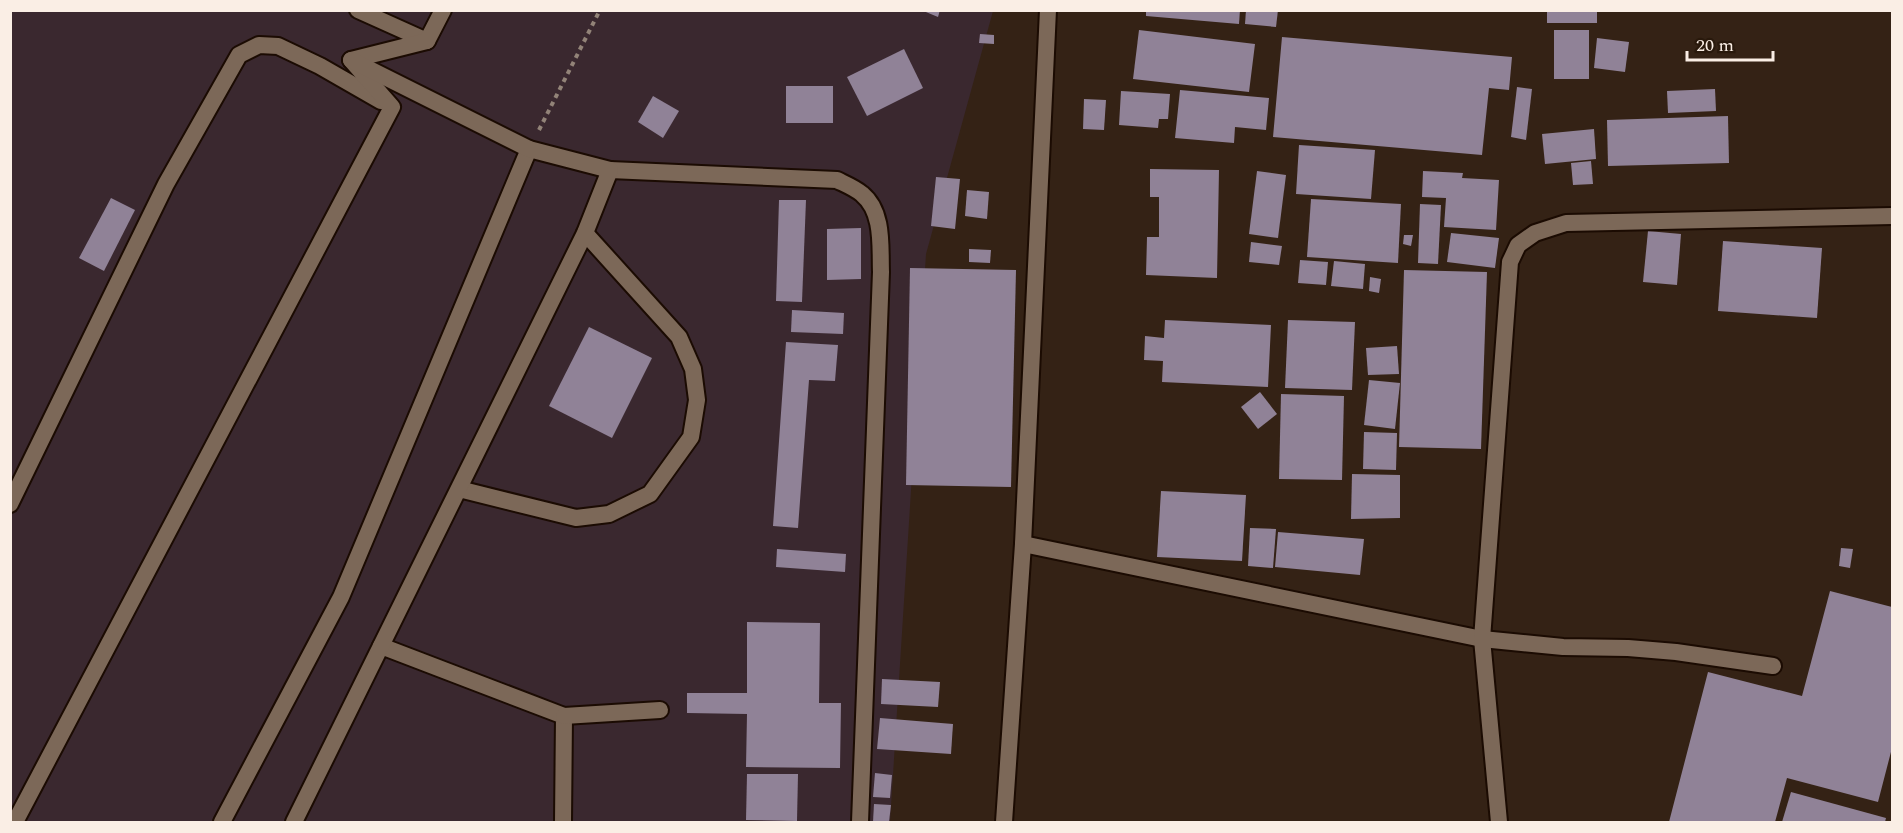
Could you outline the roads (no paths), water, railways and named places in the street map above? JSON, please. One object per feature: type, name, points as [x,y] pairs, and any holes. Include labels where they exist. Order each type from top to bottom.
[{"type":"lane","points":[[358,10],[426,41]]},
{"type":"lane","points":[[351,60],[426,41],[443,10]]},
{"type":"lane","points":[[1004,822],[1023,544],[1048,10]]},
{"type":"lane","points":[[10,504],[166,184],[239,55],[259,45],[278,45],[392,107]]},
{"type":"lane","points":[[351,60],[392,107]]},
{"type":"lane","points":[[351,60],[529,149],[610,170],[837,180],[863,195],[874,210],[880,233],[881,272],[860,822]]},
{"type":"lane","points":[[15,822],[392,107]]},
{"type":"lane","points":[[222,822],[341,597],[529,149]]},
{"type":"lane","points":[[294,822],[585,233],[610,170]]},
{"type":"lane","points":[[1499,822],[1482,639],[1510,262],[1518,245],[1535,233],[1566,223],[1893,216]]},
{"type":"lane","points":[[459,489],[576,518],[609,514],[650,494],[691,437],[697,400],[693,369],[679,337],[585,233]]},
{"type":"lane","points":[[1023,544],[1482,639],[1563,647],[1628,648],[1676,652],[1773,666]]},
{"type":"lane","points":[[381,646],[564,716],[660,710]]},
{"type":"lane","points":[[563,822],[564,716]]}]
